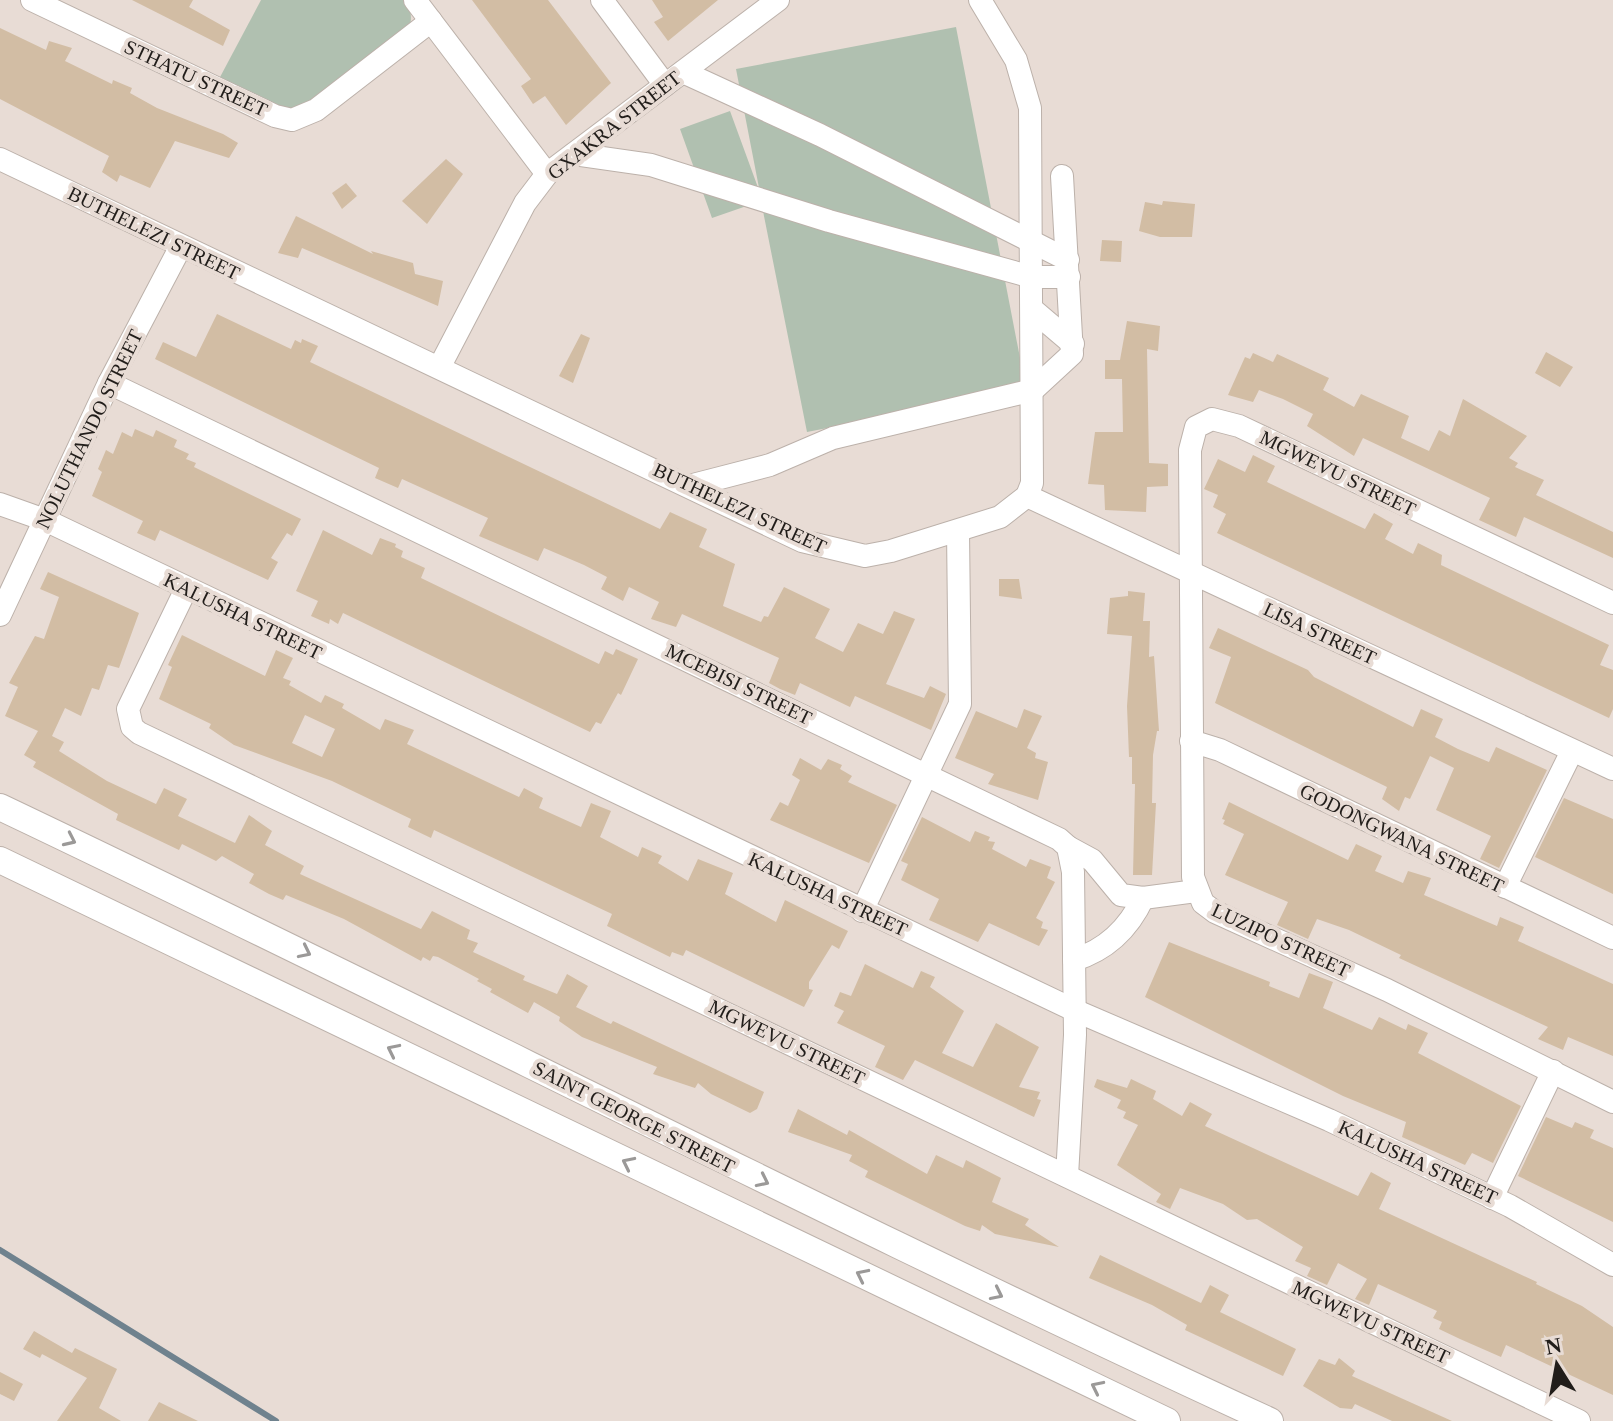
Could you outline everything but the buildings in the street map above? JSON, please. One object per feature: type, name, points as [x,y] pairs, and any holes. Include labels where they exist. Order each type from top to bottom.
[{"type":"main road","name":"SAINT GEORGE STREET","points":[[0,807],[314,956],[825,1211],[1270,1421]]},
{"type":"main road","name":"SAINT GEORGE STREET","points":[[0,860],[1167,1421]]},
{"type":"street","name":"STHATU STREET","points":[[32,0],[275,116],[292,120],[316,110],[431,21]]},
{"type":"street","points":[[415,0],[547,174]]},
{"type":"street","points":[[602,0],[674,78],[1032,239],[1068,268]]},
{"type":"street","name":"GXAKRA STREET","points":[[440,366],[525,203],[547,174],[778,0]]},
{"type":"street","points":[[980,0],[1016,60],[1030,108],[1034,457],[1027,496]]},
{"type":"street","points":[[574,154],[651,165],[829,221],[1032,277],[1068,268]]},
{"type":"street","name":"BUTHELEZI STREET","points":[[0,159],[802,541],[845,554],[878,554],[1000,517],[1027,496]]},
{"type":"street","points":[[689,486],[770,465],[833,438],[1033,390],[1072,354],[1062,176]]},
{"type":"street","name":"NOLUTHANDO STREET","points":[[0,615],[109,383],[181,246]]},
{"type":"street","points":[[1033,310],[1073,344]]},
{"type":"street","name":"MCEBISI STREET","points":[[109,383],[1047,832],[1092,860],[1115,891],[1143,898]]},
{"type":"street","name":"MGWEVU STREET","points":[[1192,574],[1192,436],[1203,421],[1221,419],[1613,603]]},
{"type":"street","name":"LISA STREET","points":[[1027,496],[1613,769]]},
{"type":"street","name":"KALUSHA STREET","points":[[0,504],[45,520],[1074,1010],[1329,1120],[1492,1198],[1613,1265]]},
{"type":"street","points":[[862,911],[928,776],[961,693],[958,531]]},
{"type":"street","name":"LUZIPO STREET","points":[[1192,574],[1191,741],[1196,891],[1215,912],[1387,990],[1613,1102]]},
{"type":"street","name":"MGWEVU STREET","points":[[186,589],[128,709],[132,727],[139,733],[1579,1421]]},
{"type":"street","name":"GODONGWANA STREET","points":[[1191,741],[1220,750],[1613,938]]},
{"type":"street","points":[[1505,887],[1572,751]]},
{"type":"street","points":[[1067,1176],[1074,1010],[1073,872],[1068,847]]},
{"type":"street","points":[[1074,960],[1108,943],[1127,926],[1143,898],[1196,891]]},
{"type":"street","points":[[1492,1198],[1553,1071]]},
{"type":"green space","points":[[261,0],[404,0],[410,12],[410,27],[294,114],[219,79]]},
{"type":"green space","points":[[956,27],[1026,389],[807,432],[761,201],[712,218],[680,129],[730,111],[760,193],[736,69]]},
{"type":"waterway","points":[[0,1250],[276,1421]]}]
